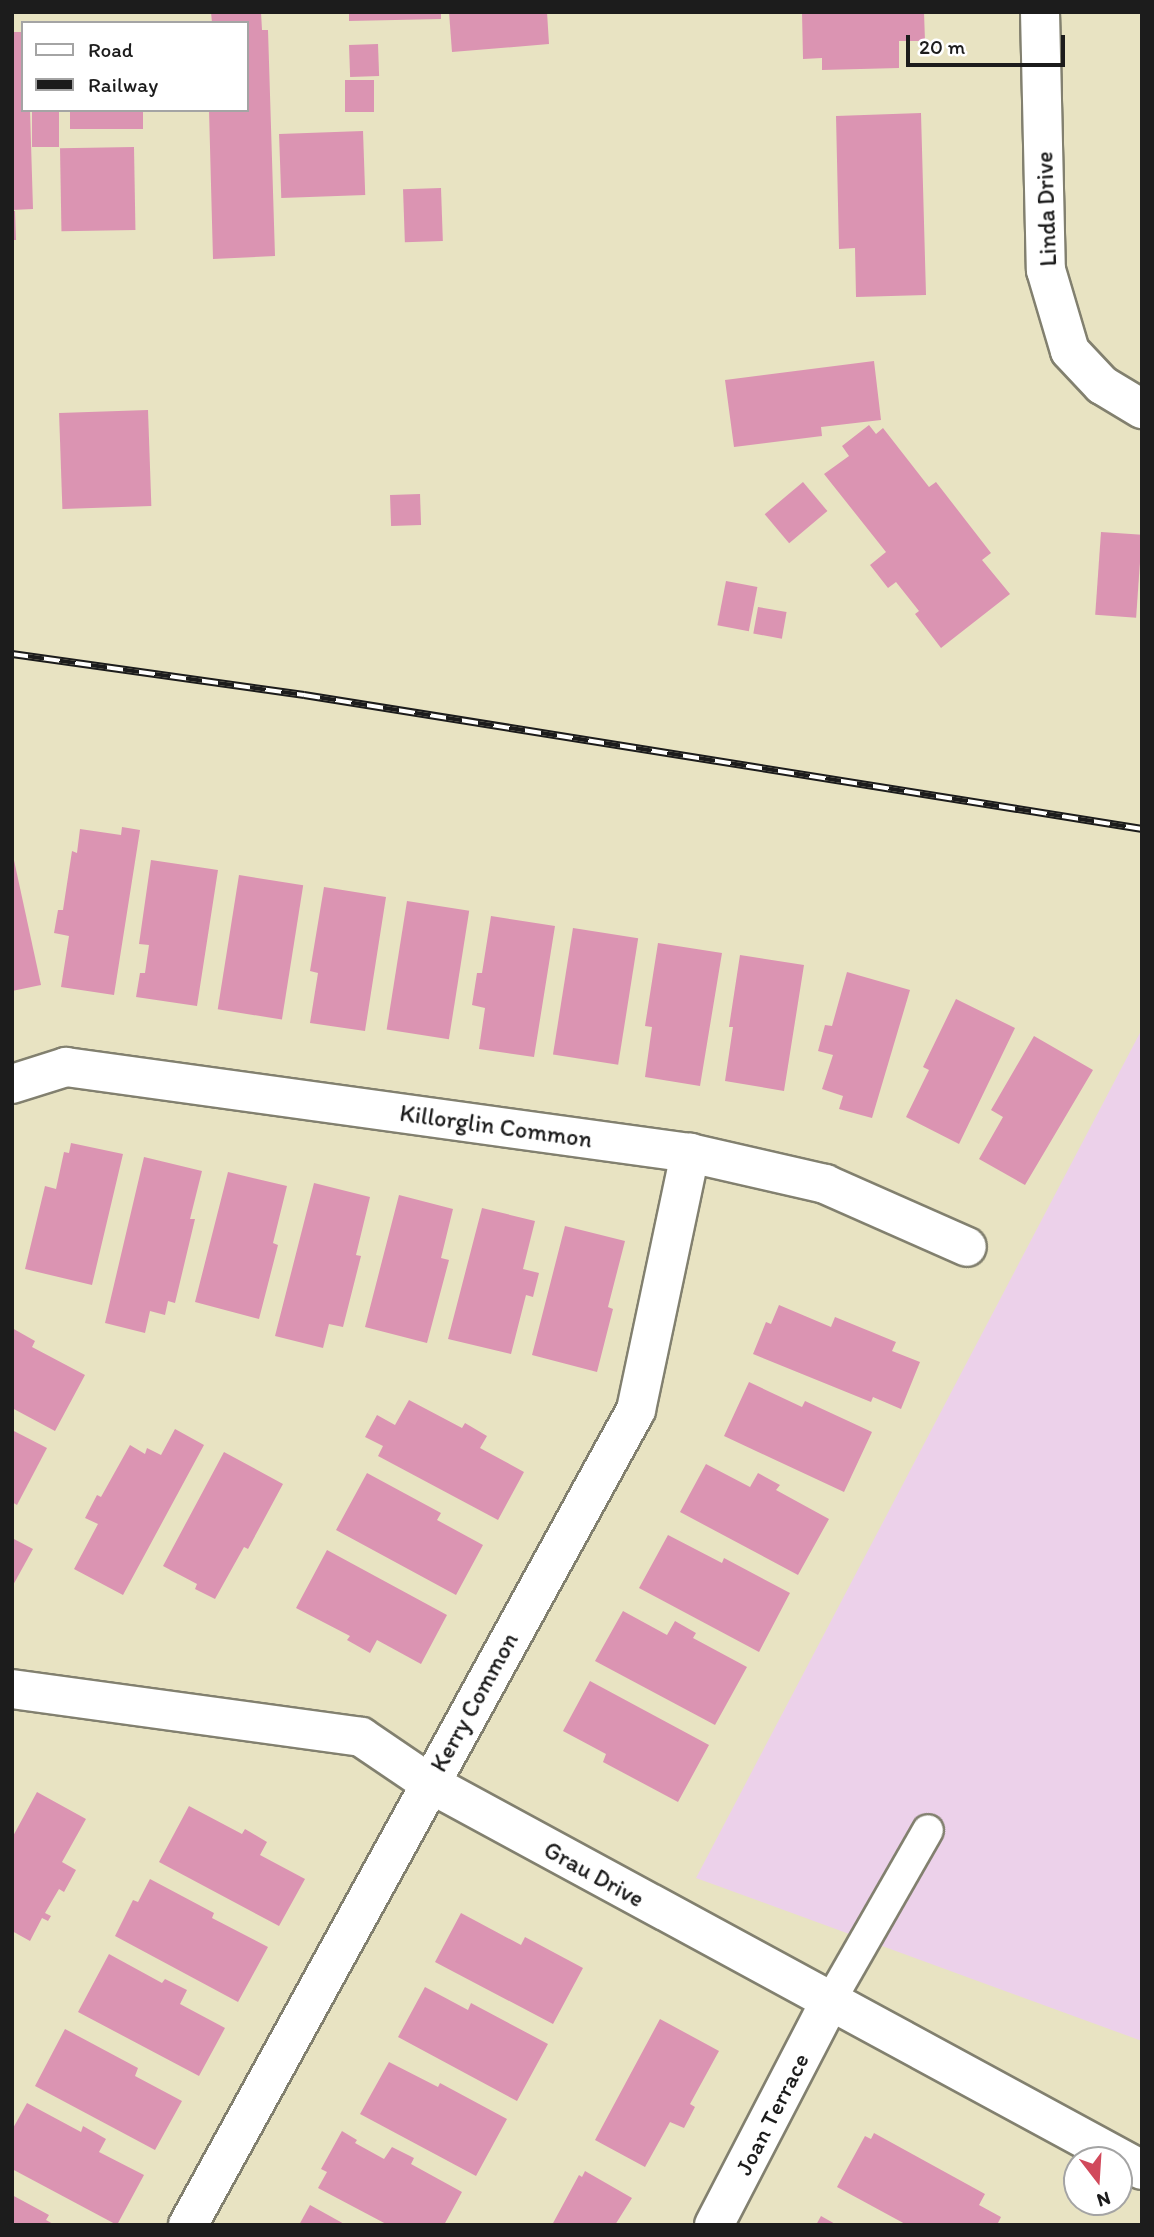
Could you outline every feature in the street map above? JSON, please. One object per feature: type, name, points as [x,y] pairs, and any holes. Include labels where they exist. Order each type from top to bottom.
[{"type":"street","name":"Linda Drive","points":[[1040,12],[1046,270],[1070,351],[1102,385],[1142,409]]},
{"type":"street","name":"Killorglin Common","points":[[12,1084],[66,1067],[690,1153],[825,1184],[967,1247]]},
{"type":"street","name":"Kerry Common","points":[[188,2225],[636,1409],[690,1153]]},
{"type":"street","name":"Grau Drive","points":[[12,1689],[360,1737],[429,1783],[829,2003],[1142,2170]]},
{"type":"street","name":"Joan Terrace","points":[[714,2225],[829,2003]]},
{"type":"lane","points":[[829,2003],[928,1830]]},
{"type":"shaded area","points":[[1142,1029],[1142,2041],[696,1878]]},
{"type":"building","points":[[211,12],[261,12],[262,30],[268,30],[275,256],[213,259],[209,112],[248,112],[248,21],[212,21]]},
{"type":"building","points":[[349,12],[441,12],[441,19],[349,21]]},
{"type":"building","points":[[449,12],[547,12],[549,44],[452,52]]},
{"type":"building","points":[[802,12],[924,12],[925,41],[899,41],[899,68],[822,70],[822,58],[803,59]]},
{"type":"building","points":[[12,32],[21,32],[21,112],[30,112],[33,209],[12,210]]},
{"type":"building","points":[[378,44],[379,76],[350,77],[349,45]]},
{"type":"building","points":[[345,80],[374,80],[374,112],[345,112]]},
{"type":"building","points":[[32,112],[59,112],[59,147],[32,147]]},
{"type":"building","points":[[70,112],[143,112],[143,129],[70,129]]},
{"type":"building","points":[[921,113],[926,295],[856,297],[855,248],[839,249],[836,116]]},
{"type":"building","points":[[363,131],[365,195],[281,198],[279,134]]},
{"type":"building","points":[[134,147],[135,230],[61,231],[60,148]]},
{"type":"building","points":[[441,188],[443,241],[405,242],[403,189]]},
{"type":"building","points":[[12,211],[15,211],[16,240],[12,240]]},
{"type":"building","points":[[874,361],[881,420],[821,427],[822,436],[734,447],[725,380]]},
{"type":"building","points":[[148,410],[151,506],[62,509],[59,413]]},
{"type":"building","points":[[869,425],[876,434],[883,428],[929,487],[936,482],[991,553],[982,560],[1010,594],[941,648],[915,614],[919,611],[896,582],[888,588],[870,565],[886,552],[824,474],[849,456],[842,446]]},
{"type":"building","points":[[803,482],[827,511],[789,543],[765,514]]},
{"type":"building","points":[[420,494],[421,525],[391,526],[390,495]]},
{"type":"building","points":[[1101,532],[1142,535],[1136,618],[1095,615]]},
{"type":"building","points":[[726,581],[757,587],[749,631],[717,625]]},
{"type":"building","points":[[758,607],[787,612],[782,639],[753,634]]},
{"type":"building","points":[[122,827],[140,830],[114,995],[61,987],[69,936],[54,933],[58,910],[63,910],[72,851],[77,853],[80,829],[121,835]]},
{"type":"building","points":[[12,851],[41,985],[12,991]]},
{"type":"building","points":[[151,860],[218,870],[197,1006],[136,997],[140,973],[145,973],[149,945],[139,944]]},
{"type":"building","points":[[239,875],[303,885],[282,1019],[218,1009]]},
{"type":"building","points":[[324,887],[386,897],[365,1031],[310,1023],[318,973],[310,971]]},
{"type":"building","points":[[407,901],[469,911],[449,1039],[387,1029]]},
{"type":"building","points":[[491,916],[555,926],[534,1057],[479,1049],[485,1008],[472,1005],[477,973],[482,973]]},
{"type":"building","points":[[573,928],[638,938],[618,1065],[553,1054]]},
{"type":"building","points":[[658,943],[722,953],[700,1086],[645,1077],[652,1027],[645,1026]]},
{"type":"building","points":[[740,955],[804,965],[784,1091],[725,1081],[733,1027],[729,1027]]},
{"type":"building","points":[[847,972],[910,990],[872,1118],[839,1109],[843,1096],[822,1089],[833,1055],[818,1051],[825,1025],[832,1026]]},
{"type":"building","points":[[956,999],[1015,1028],[959,1144],[906,1117],[929,1070],[923,1067]]},
{"type":"building","points":[[1034,1036],[1093,1070],[1025,1185],[979,1159],[1003,1117],[991,1110]]},
{"type":"building","points":[[71,1143],[123,1154],[92,1285],[25,1269],[45,1186],[56,1189],[64,1152],[69,1153]]},
{"type":"building","points":[[144,1157],[202,1171],[190,1219],[195,1219],[175,1303],[168,1301],[165,1315],[150,1311],[145,1333],[105,1323]]},
{"type":"building","points":[[228,1172],[287,1186],[273,1243],[278,1245],[259,1319],[195,1302]]},
{"type":"building","points":[[314,1183],[370,1197],[356,1255],[361,1256],[343,1327],[329,1324],[323,1348],[275,1336]]},
{"type":"building","points":[[399,1195],[453,1209],[441,1258],[449,1260],[427,1343],[365,1327]]},
{"type":"building","points":[[482,1208],[535,1221],[523,1269],[539,1273],[533,1297],[526,1295],[511,1354],[448,1339]]},
{"type":"building","points":[[565,1226],[625,1241],[608,1307],[613,1309],[597,1372],[532,1355]]},
{"type":"building","points":[[779,1305],[831,1327],[835,1317],[896,1342],[892,1351],[920,1362],[901,1409],[873,1397],[871,1402],[753,1354],[766,1322],[771,1324]]},
{"type":"building","points":[[12,1328],[35,1341],[32,1347],[85,1375],[55,1431],[12,1408]]},
{"type":"building","points":[[749,1382],[802,1407],[805,1401],[872,1432],[844,1492],[724,1436]]},
{"type":"building","points":[[409,1400],[462,1428],[465,1423],[487,1436],[480,1448],[524,1472],[498,1520],[378,1456],[383,1446],[365,1437],[377,1415],[395,1425]]},
{"type":"building","points":[[175,1429],[204,1445],[123,1595],[74,1569],[98,1524],[85,1518],[97,1495],[101,1497],[130,1445],[145,1454],[147,1448],[161,1455]]},
{"type":"building","points":[[12,1430],[47,1448],[17,1505],[12,1502]]},
{"type":"building","points":[[224,1452],[283,1484],[248,1549],[244,1547],[215,1599],[195,1589],[197,1584],[163,1566]]},
{"type":"building","points":[[706,1464],[750,1487],[758,1473],[780,1485],[776,1490],[829,1519],[798,1575],[680,1512]]},
{"type":"building","points":[[367,1473],[441,1513],[437,1520],[483,1545],[456,1595],[336,1530]]},
{"type":"building","points":[[668,1535],[722,1563],[724,1558],[790,1593],[759,1652],[639,1588]]},
{"type":"building","points":[[12,1538],[33,1549],[12,1587]]},
{"type":"building","points":[[327,1550],[447,1615],[421,1664],[377,1640],[370,1653],[347,1640],[350,1636],[296,1608]]},
{"type":"building","points":[[623,1611],[667,1635],[675,1621],[696,1633],[693,1638],[747,1667],[715,1725],[595,1661]]},
{"type":"building","points":[[590,1681],[709,1745],[678,1802],[603,1762],[606,1754],[563,1731]]},
{"type":"building","points":[[37,1792],[86,1819],[62,1862],[76,1870],[64,1892],[59,1889],[45,1913],[51,1916],[48,1921],[42,1918],[30,1941],[12,1931],[12,1838]]},
{"type":"building","points":[[189,1806],[242,1834],[245,1829],[267,1842],[260,1855],[305,1879],[279,1926],[159,1862]]},
{"type":"building","points":[[150,1879],[214,1913],[212,1918],[268,1947],[238,2002],[115,1936],[133,1900],[138,1902]]},
{"type":"building","points":[[461,1913],[521,1945],[525,1937],[583,1968],[553,2024],[435,1962]]},
{"type":"building","points":[[109,1954],[162,1983],[165,1979],[187,1990],[180,2004],[225,2028],[199,2076],[78,2012]]},
{"type":"building","points":[[425,1987],[468,2010],[471,2003],[548,2044],[517,2101],[398,2037]]},
{"type":"building","points":[[660,2019],[719,2051],[690,2104],[695,2107],[684,2128],[670,2122],[645,2167],[595,2140]]},
{"type":"building","points":[[65,2029],[138,2068],[135,2076],[182,2101],[155,2150],[35,2086]]},
{"type":"building","points":[[389,2062],[438,2087],[440,2083],[507,2119],[476,2176],[360,2114]]},
{"type":"building","points":[[27,2103],[81,2132],[83,2126],[106,2139],[99,2152],[144,2175],[117,2225],[12,2169],[12,2130]]},
{"type":"building","points":[[342,2131],[357,2140],[355,2143],[384,2159],[392,2147],[414,2158],[411,2164],[462,2192],[444,2225],[388,2225],[318,2188],[327,2172],[321,2169]]},
{"type":"building","points":[[874,2133],[985,2194],[979,2205],[1001,2217],[997,2225],[907,2225],[837,2187],[865,2136],[871,2139]]},
{"type":"building","points":[[585,2171],[632,2198],[615,2225],[552,2225],[579,2175],[582,2177]]},
{"type":"building","points":[[12,2195],[49,2215],[46,2220],[55,2225],[12,2225]]},
{"type":"building","points":[[310,2205],[346,2225],[299,2225]]},
{"type":"building","points":[[821,2216],[837,2225],[816,2225]]},
{"type":"railway","points":[[12,654],[304,695],[1142,829]]}]
